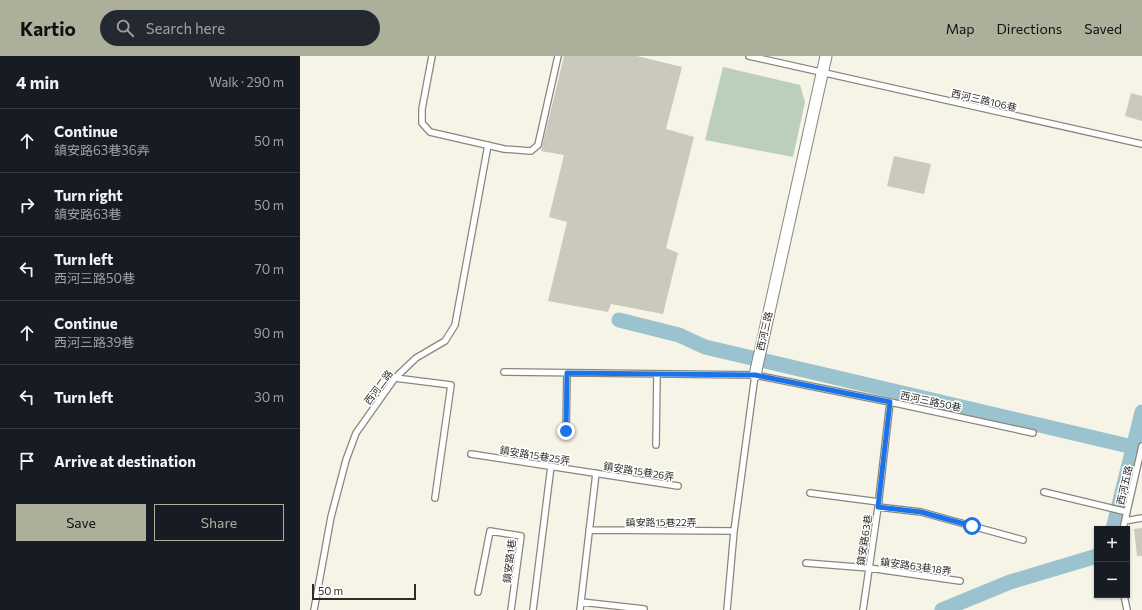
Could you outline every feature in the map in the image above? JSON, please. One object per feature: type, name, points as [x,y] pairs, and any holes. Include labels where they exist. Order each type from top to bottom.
[{"type":"street","name":"西河三路","points":[[755,375],[826,56]]},
{"type":"lane","points":[[432,56],[422,110],[422,123],[430,132],[520,151],[531,151],[538,145],[558,56]]},
{"type":"lane","name":"西河三路106巷","points":[[749,56],[1142,144]]},
{"type":"lane","name":"西河二路","points":[[314,610],[331,517],[346,460],[356,433],[395,378],[416,358],[445,341],[455,325],[488,145]]},
{"type":"lane","name":"西河三路50巷","points":[[504,372],[755,375],[1033,433]]},
{"type":"lane","points":[[566,431],[567,373]]},
{"type":"lane","points":[[656,445],[657,374]]},
{"type":"lane","name":"西河三路","points":[[727,610],[734,531],[755,375]]},
{"type":"lane","points":[[395,378],[451,385],[435,498]]},
{"type":"lane","name":"鎮安路63巷","points":[[863,610],[879,504],[890,402]]},
{"type":"lane","name":"西河五路","points":[[1124,526],[1142,446]]},
{"type":"lane","name":"鎮安路15巷25弄","points":[[471,454],[596,473]]},
{"type":"lane","points":[[533,610],[551,466]]},
{"type":"lane","points":[[580,610],[596,473]]},
{"type":"lane","name":"鎮安路15巷26弄","points":[[596,473],[678,486]]},
{"type":"lane","points":[[1044,492],[1127,512]]},
{"type":"lane","points":[[810,493],[921,512],[1023,540]]},
{"type":"lane","points":[[1125,521],[1142,518]]},
{"type":"lane","name":"鎮安路15巷22弄","points":[[589,530],[734,531]]},
{"type":"lane","name":"鎮安路1巷","points":[[478,592],[490,531],[521,536],[511,610]]},
{"type":"lane","name":"鎮安路63巷18弄","points":[[806,563],[869,568],[960,581]]},
{"type":"lane","points":[[1125,598],[1127,610]]},
{"type":"lane","points":[[581,602],[644,609]]},
{"type":"green space","points":[[723,67],[800,85],[805,102],[793,157],[705,140]]},
{"type":"building","points":[[564,56],[637,56],[682,67],[666,129],[694,137],[666,248],[678,253],[663,314],[611,304],[608,312],[548,301],[567,222],[549,217],[564,155],[541,151]]},
{"type":"building","points":[[1131,93],[1142,96],[1142,121],[1125,116]]},
{"type":"building","points":[[894,156],[931,164],[924,194],[887,186]]},
{"type":"building","points":[[1142,528],[1142,556],[1137,556],[1134,529]]},
{"type":"waterway","points":[[619,320],[679,335],[705,347],[1133,447]]},
{"type":"waterway","points":[[1114,526],[1142,412]]},
{"type":"waterway","points":[[942,610],[1010,582],[1094,557]]},
{"type":"route","points":[[566,431],[567,373],[755,375],[890,402],[878,507],[921,512],[972,526]]}]
